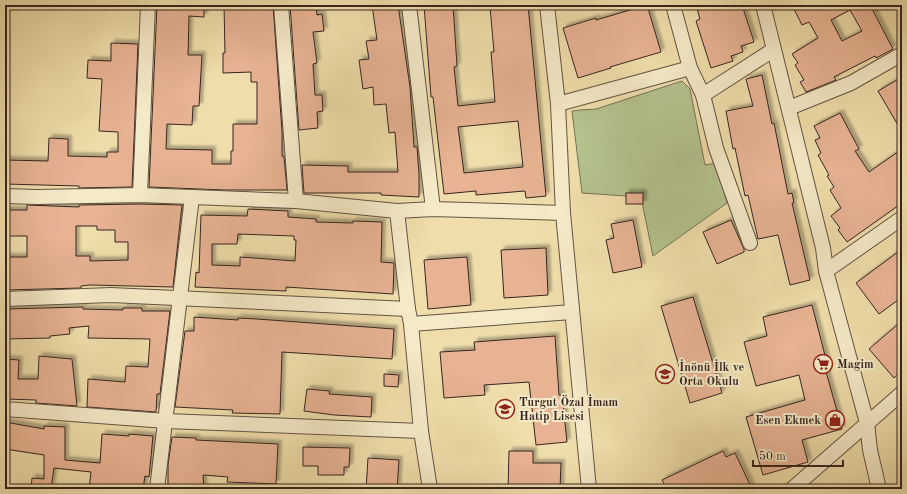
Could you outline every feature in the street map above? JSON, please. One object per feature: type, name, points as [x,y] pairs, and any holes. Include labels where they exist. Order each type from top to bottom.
[{"type":"street","points":[[140,195],[148,5]]},
{"type":"street","points":[[281,5],[296,201]]},
{"type":"street","points":[[409,5],[433,209]]},
{"type":"street","points":[[547,5],[558,104],[563,213],[589,489]]},
{"type":"street","points":[[673,5],[690,68],[703,95],[716,148],[750,243]]},
{"type":"street","points":[[763,5],[822,248],[826,271],[867,422],[870,450],[879,489]]},
{"type":"street","points":[[703,95],[773,50]]},
{"type":"street","points":[[788,108],[851,84],[902,54]]},
{"type":"street","points":[[558,104],[690,68]]},
{"type":"street","points":[[5,196],[37,197],[140,195],[296,201],[397,211],[433,209],[563,213]]},
{"type":"street","points":[[156,489],[166,421],[179,298],[192,197]]},
{"type":"street","points":[[397,211],[408,309],[412,324],[421,431],[430,489]]},
{"type":"street","points":[[826,271],[902,218]]},
{"type":"street","points":[[5,299],[111,295],[408,309]]},
{"type":"street","points":[[412,324],[572,312]]},
{"type":"street","points":[[792,489],[902,393]]},
{"type":"street","points":[[5,409],[166,421],[421,431]]},
{"type":"green space","points":[[682,81],[690,89],[705,165],[716,163],[727,203],[653,256],[641,197],[582,193],[572,111],[596,109]]},
{"type":"building","points":[[157,5],[204,5],[204,17],[189,16],[188,55],[202,55],[199,106],[193,106],[192,125],[167,124],[166,149],[212,150],[212,164],[231,164],[231,151],[233,151],[233,124],[257,124],[257,82],[251,82],[251,72],[223,73],[223,53],[225,53],[224,5],[273,5],[282,131],[282,156],[284,157],[287,190],[224,190],[149,187]]},
{"type":"building","points":[[290,5],[316,5],[317,15],[322,14],[324,31],[313,32],[317,63],[313,64],[315,95],[322,95],[323,111],[317,112],[318,128],[299,130]]},
{"type":"building","points":[[372,5],[398,5],[410,87],[414,147],[417,147],[419,197],[381,195],[381,193],[304,193],[302,165],[348,166],[348,172],[398,172],[395,132],[389,133],[386,104],[374,105],[373,87],[363,89],[359,60],[369,59],[366,41],[377,40]]},
{"type":"building","points":[[424,5],[453,5],[457,66],[454,67],[458,106],[495,102],[491,52],[494,52],[490,7],[528,5],[546,196],[526,198],[525,191],[476,195],[476,191],[444,194],[433,97],[431,97]],"holes":[[[518,121],[523,167],[464,173],[458,127]]]},
{"type":"building","points":[[647,5],[661,52],[578,78],[563,28]]},
{"type":"building","points":[[696,5],[742,5],[754,42],[741,46],[743,52],[731,56],[733,61],[711,68],[696,21],[700,19]]},
{"type":"building","points":[[792,5],[870,5],[893,49],[876,58],[875,56],[834,77],[836,80],[806,92],[800,82],[804,80],[795,65],[798,63],[792,54],[818,38],[809,22],[802,25]],"holes":[[[850,10],[862,31],[842,41],[831,20]]]},
{"type":"building","points":[[111,43],[138,44],[132,187],[79,188],[79,186],[5,184],[5,160],[48,161],[49,138],[68,139],[68,156],[107,157],[107,152],[118,152],[118,132],[99,131],[102,79],[87,78],[88,60],[111,61]]},
{"type":"building","points":[[762,75],[772,124],[774,123],[788,194],[792,193],[794,203],[792,203],[810,280],[790,285],[778,235],[758,239],[748,195],[745,196],[735,148],[733,149],[726,111],[753,106],[746,79]]},
{"type":"building","points":[[902,77],[902,132],[878,91]]},
{"type":"building","points":[[840,113],[859,149],[855,151],[869,172],[902,149],[902,203],[847,242],[838,230],[840,228],[831,216],[841,208],[830,190],[834,187],[827,176],[829,175],[818,155],[821,153],[815,140],[820,138],[814,126]]},
{"type":"building","points":[[626,193],[643,193],[643,204],[626,204]]},
{"type":"building","points":[[27,205],[79,207],[79,205],[182,205],[173,287],[90,285],[81,286],[81,288],[5,290],[5,257],[27,257],[27,236],[5,236],[5,210],[27,210]],"holes":[[[76,226],[97,226],[97,230],[115,230],[115,242],[128,242],[128,260],[90,261],[90,256],[76,256]]]},
{"type":"building","points":[[248,209],[288,211],[288,217],[316,219],[316,222],[382,222],[381,262],[394,263],[393,294],[286,287],[286,291],[195,287],[196,272],[199,273],[201,215],[247,216]],"holes":[[[238,234],[294,236],[294,240],[296,240],[295,261],[240,257],[240,266],[212,265],[212,244],[237,244]]]},
{"type":"building","points":[[633,220],[642,267],[613,273],[606,240],[614,238],[611,224]]},
{"type":"building","points":[[731,220],[744,252],[717,264],[703,232]]},
{"type":"building","points":[[546,248],[548,295],[504,298],[501,250]]},
{"type":"building","points":[[902,249],[902,297],[879,314],[856,283]]},
{"type":"building","points":[[467,257],[471,305],[428,309],[424,260]]},
{"type":"building","points":[[693,297],[722,393],[690,403],[661,306]]},
{"type":"building","points":[[812,305],[828,367],[825,368],[842,429],[802,440],[808,462],[763,475],[746,417],[805,400],[799,375],[756,386],[744,342],[767,336],[763,317]]},
{"type":"building","points":[[83,307],[83,309],[123,310],[123,308],[142,308],[142,311],[170,311],[160,394],[157,394],[156,412],[87,407],[88,379],[125,382],[126,366],[148,367],[150,339],[88,338],[89,326],[69,328],[70,334],[50,336],[50,338],[5,339],[5,309]]},
{"type":"building","points":[[194,317],[238,320],[238,318],[257,319],[394,329],[392,359],[282,352],[280,414],[232,413],[233,410],[175,407],[185,331],[194,331]]},
{"type":"building","points":[[897,325],[902,331],[902,371],[894,378],[869,349]]},
{"type":"building","points":[[555,336],[559,395],[562,395],[567,442],[536,445],[529,382],[484,385],[485,395],[444,398],[440,352],[475,350],[474,342]]},
{"type":"building","points":[[39,356],[72,359],[77,406],[36,403],[36,400],[5,399],[5,359],[19,360],[18,379],[38,379]]},
{"type":"building","points":[[384,374],[399,375],[398,387],[384,386]]},
{"type":"building","points":[[307,389],[330,391],[329,394],[372,397],[371,417],[334,415],[304,411]]},
{"type":"building","points":[[5,422],[44,429],[44,426],[65,427],[65,460],[100,463],[102,434],[153,436],[149,477],[145,476],[143,489],[89,489],[91,472],[54,468],[51,489],[31,489],[32,478],[44,479],[44,455],[5,449]]},
{"type":"building","points":[[172,437],[196,438],[196,440],[278,444],[276,484],[227,482],[228,477],[203,475],[204,489],[168,489],[168,465]]},
{"type":"building","points":[[303,447],[350,448],[349,467],[344,467],[344,475],[318,475],[318,466],[303,466]]},
{"type":"building","points":[[509,451],[533,451],[533,463],[561,463],[560,489],[508,489]]},
{"type":"building","points":[[723,451],[726,457],[735,453],[752,489],[667,489],[662,480]]},
{"type":"building","points":[[368,458],[399,460],[397,489],[366,489]]},
{"type":"place","name":"Magim","points":[[823,364]]},
{"type":"place","name":"İnönü İlk ve Orta Okulu","points":[[665,374]]},
{"type":"place","name":"Turgut Özal İmam Hatip Lisesi","points":[[505,409]]},
{"type":"place","name":"Esen Ekmek","points":[[835,420]]}]
